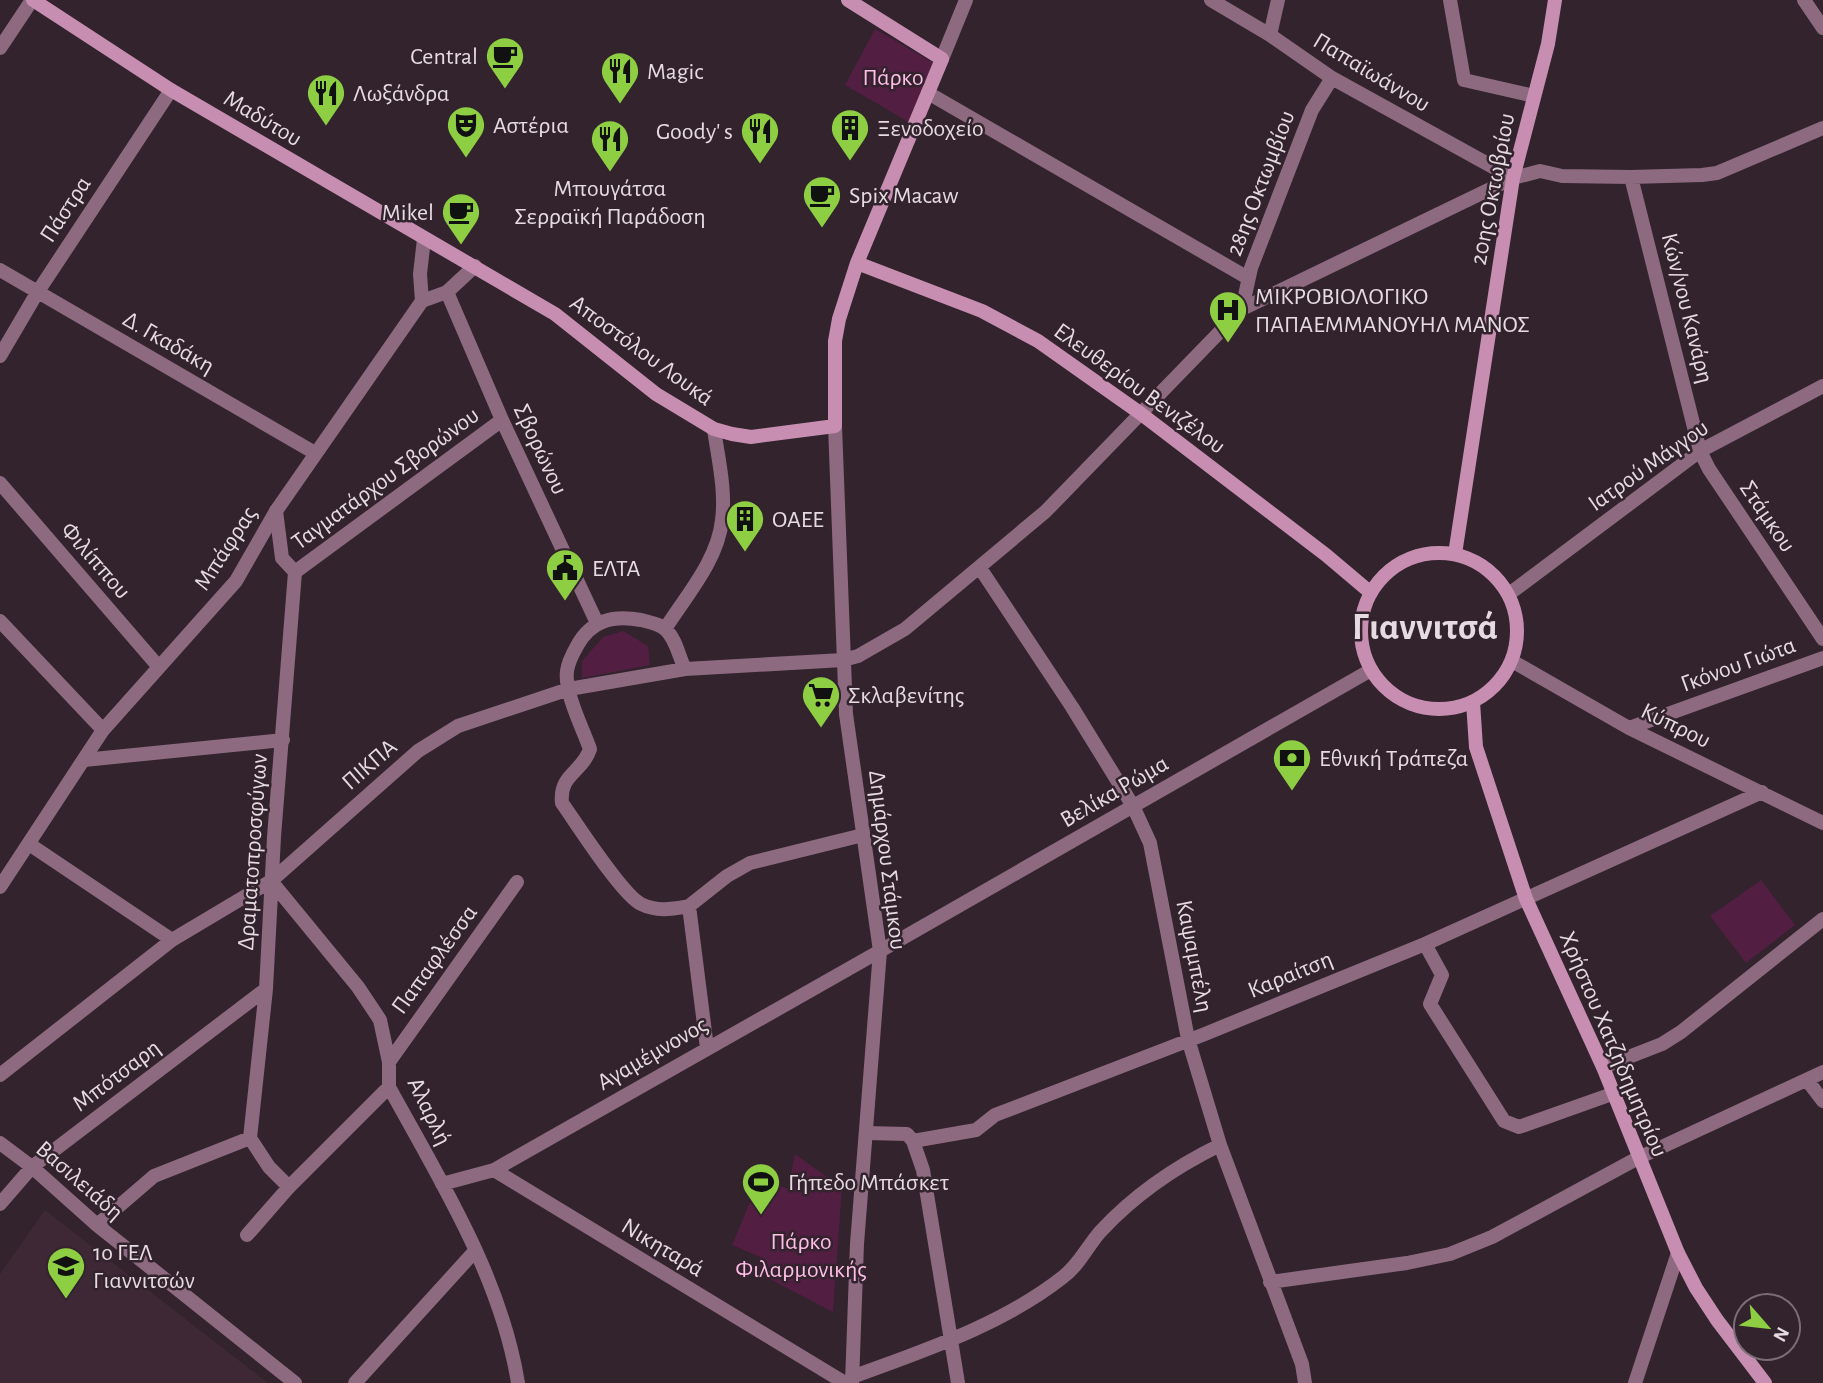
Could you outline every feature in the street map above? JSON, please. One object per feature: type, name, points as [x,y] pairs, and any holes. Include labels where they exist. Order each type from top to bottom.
[{"type":"main road","name":"Μαδύτου","points":[[32,0],[171,90],[424,239],[475,266]]},
{"type":"main road","points":[[835,426],[835,341],[839,319],[858,263],[942,59],[848,0]]},
{"type":"main road","name":"20ης Οκτωβρίου","points":[[1455,554],[1513,178],[1548,44],[1555,0]]},
{"type":"main road","name":"Ελευθερίου Βενιζέλου","points":[[858,263],[993,317],[1038,341],[1140,413],[1326,555],[1371,593]]},
{"type":"main road","name":"Αποστόλου Λουκά","points":[[475,266],[555,314],[656,394],[714,429],[751,437],[835,426]]},
{"type":"main road","points":[[1435,552],[1455,554],[1480,564],[1491,572],[1509,594],[1515,610],[1516,644],[1511,660],[1496,685],[1474,702],[1441,709],[1423,708],[1391,693],[1371,670],[1363,651],[1363,611],[1371,593],[1383,577],[1398,564],[1435,552]]},
{"type":"main road","name":"Χρήστου Χατζηδημητρίου","points":[[1474,702],[1476,747],[1526,899],[1603,1067],[1678,1253],[1717,1320],[1765,1383]]},
{"type":"street","points":[[0,48],[32,0]]},
{"type":"street","points":[[942,59],[966,0]]},
{"type":"street","name":"Παπαϊωάννου","points":[[1211,0],[1270,35],[1332,78],[1513,178]]},
{"type":"street","points":[[1270,35],[1278,0]]},
{"type":"street","points":[[1450,0],[1464,80],[1534,96]]},
{"type":"street","points":[[1804,0],[1823,28]]},
{"type":"street","name":"28ης Οκτωμβίου","points":[[1242,309],[1248,278],[1311,110],[1332,78]]},
{"type":"street","name":"Πάστρα","points":[[0,356],[37,293],[171,90]]},
{"type":"street","points":[[928,93],[1248,278]]},
{"type":"street","points":[[1242,309],[1513,178],[1540,171],[1562,176],[1631,177],[1717,173],[1823,128]]},
{"type":"street","name":"Κών/νου Κανάρη","points":[[1631,177],[1700,451]]},
{"type":"street","points":[[424,239],[420,274],[422,301],[447,292],[475,266]]},
{"type":"street","name":"Δ. Γκαδάκη","points":[[0,270],[315,453]]},
{"type":"street","name":"Σβορώνου","points":[[447,292],[502,420],[597,622]]},
{"type":"street","name":"Μπάφρας","points":[[0,887],[103,730],[231,588],[276,511],[422,301]]},
{"type":"street","name":"ΠΙΚΠΑ","points":[[0,1075],[172,940],[271,881],[428,745],[458,726],[569,689],[685,669],[843,660],[858,656],[905,629],[1045,512],[1242,309]]},
{"type":"street","name":"Ιατρού Μάγγου","points":[[1509,594],[1700,451],[1823,386]]},
{"type":"street","name":"Ταγματάρχου Σβορώνου","points":[[295,572],[502,420]]},
{"type":"street","name":"Δημάρχου Στάμκου","points":[[835,426],[846,715],[880,951],[857,1244],[852,1383]]},
{"type":"street","points":[[666,629],[712,555],[719,537],[723,498],[714,429]]},
{"type":"street","name":"Στάμκου","points":[[1700,451],[1715,479],[1823,639]]},
{"type":"street","name":"Φιλίππου","points":[[0,483],[158,666]]},
{"type":"street","points":[[276,511],[282,558],[295,572]]},
{"type":"street","name":"Καψαμπέλη","points":[[979,569],[1072,707],[1133,806],[1150,843],[1188,1039],[1220,1146],[1302,1364],[1305,1383]]},
{"type":"street","name":"Δραματοπροσφύγων","points":[[250,1138],[266,989],[271,881],[295,572]]},
{"type":"street","points":[[685,669],[666,629],[653,623],[624,617],[597,622],[582,636],[572,654],[567,671],[569,689],[590,749],[587,758],[563,785],[562,803],[629,896],[652,908],[664,910],[689,906],[727,876],[750,863],[863,835]]},
{"type":"street","points":[[0,621],[103,730]]},
{"type":"street","name":"Γκόνου Γιώτα","points":[[1629,728],[1823,658]]},
{"type":"street","name":"Κύπρου","points":[[1511,660],[1629,728],[1823,824]]},
{"type":"street","name":"Βελίκα Ρώμα","points":[[880,951],[1371,670]]},
{"type":"street","points":[[84,760],[283,740]]},
{"type":"street","name":"Καραίτση","points":[[866,1133],[910,1138],[976,1130],[995,1115],[1425,944],[1762,792]]},
{"type":"street","points":[[29,844],[172,940]]},
{"type":"street","name":"Αλαρλή","points":[[271,881],[358,987],[380,1020],[389,1062],[389,1087],[475,1251],[506,1327],[518,1383]]},
{"type":"street","name":"Παπαφλέσσα","points":[[389,1062],[517,882]]},
{"type":"street","points":[[689,906],[707,1048]]},
{"type":"street","points":[[1603,1067],[1662,1044],[1681,1032],[1823,919]]},
{"type":"street","points":[[1425,944],[1442,975],[1430,1004],[1504,1121],[1519,1127],[1612,1094]]},
{"type":"street","name":"Αγαμέμνονος","points":[[442,1184],[494,1170],[880,951]]},
{"type":"street","name":"Μπότσαρη","points":[[0,1204],[32,1167],[266,989]]},
{"type":"street","points":[[1270,1282],[1407,1263],[1450,1254],[1492,1237],[1638,1158],[1823,1072]]},
{"type":"street","points":[[1807,1080],[1823,1101]]},
{"type":"street","points":[[247,1234],[289,1187],[389,1087]]},
{"type":"street","points":[[97,1225],[154,1176],[250,1138],[269,1167],[289,1187]]},
{"type":"street","points":[[910,1138],[923,1170],[958,1383]]},
{"type":"street","name":"Βασιλειάδη","points":[[0,1143],[32,1167],[97,1225],[295,1383]]},
{"type":"street","points":[[852,1383],[852,1377],[950,1341],[1031,1300],[1072,1270],[1105,1227],[1144,1192],[1182,1164],[1220,1146]]},
{"type":"street","name":"Νικηταρά","points":[[494,1170],[845,1383]]},
{"type":"street","points":[[355,1383],[475,1251]]},
{"type":"street","points":[[1635,1383],[1678,1253]]},
{"type":"shaded area","points":[[45,1210],[268,1383],[0,1383],[0,1274]]},
{"type":"green space","name":"Πάρκο","points":[[875,29],[942,68],[912,124],[845,85]]},
{"type":"green space","points":[[623,631],[648,646],[650,665],[582,678],[582,661],[603,637]]},
{"type":"green space","points":[[1761,880],[1795,925],[1746,963],[1710,916]]},
{"type":"green space","name":"Πάρκο Φιλαρμονικής","points":[[795,1154],[842,1188],[833,1312],[756,1272],[760,1257],[732,1245],[760,1178],[788,1189]]},
{"type":"place","name":"Central","points":[[505,90]]},
{"type":"place","name":"Magic","points":[[620,105]]},
{"type":"place","name":"Λωξάνδρα","points":[[326,127]]},
{"type":"place","name":"Αστέρια","points":[[466,159]]},
{"type":"place","name":"Ξενοδοχείο","points":[[850,162]]},
{"type":"place","name":"Goody' s","points":[[760,165]]},
{"type":"place","name":"Μπουγάτσα Σερραϊκή Παράδοση","points":[[610,173]]},
{"type":"place","name":"Spix Macaw","points":[[822,229]]},
{"type":"place","name":"Mikel","points":[[461,246]]},
{"type":"place","name":"ΜΙΚΡΟΒΙΟΛΟΓΙΚΟ ΠΑΠΑΕΜΜΑΝΟΥΗΛ ΜΑΝΟΣ","points":[[1228,344]]},
{"type":"place","name":"ΟΑΕΕ","points":[[745,553]]},
{"type":"place","name":"ΕΛΤΑ","points":[[565,602]]},
{"type":"place","name":"Σκλαβενίτης","points":[[821,729]]},
{"type":"place","name":"Εθνική Τράπεζα","points":[[1292,792]]},
{"type":"place","name":"Γήπεδο Μπάσκετ","points":[[761,1216]]},
{"type":"place","name":"1o ΓΕΛ Γιαννιτσών","points":[[66,1300]]},
{"type":"district","name":"Γιαννιτσά","points":[[1425,626]]}]
